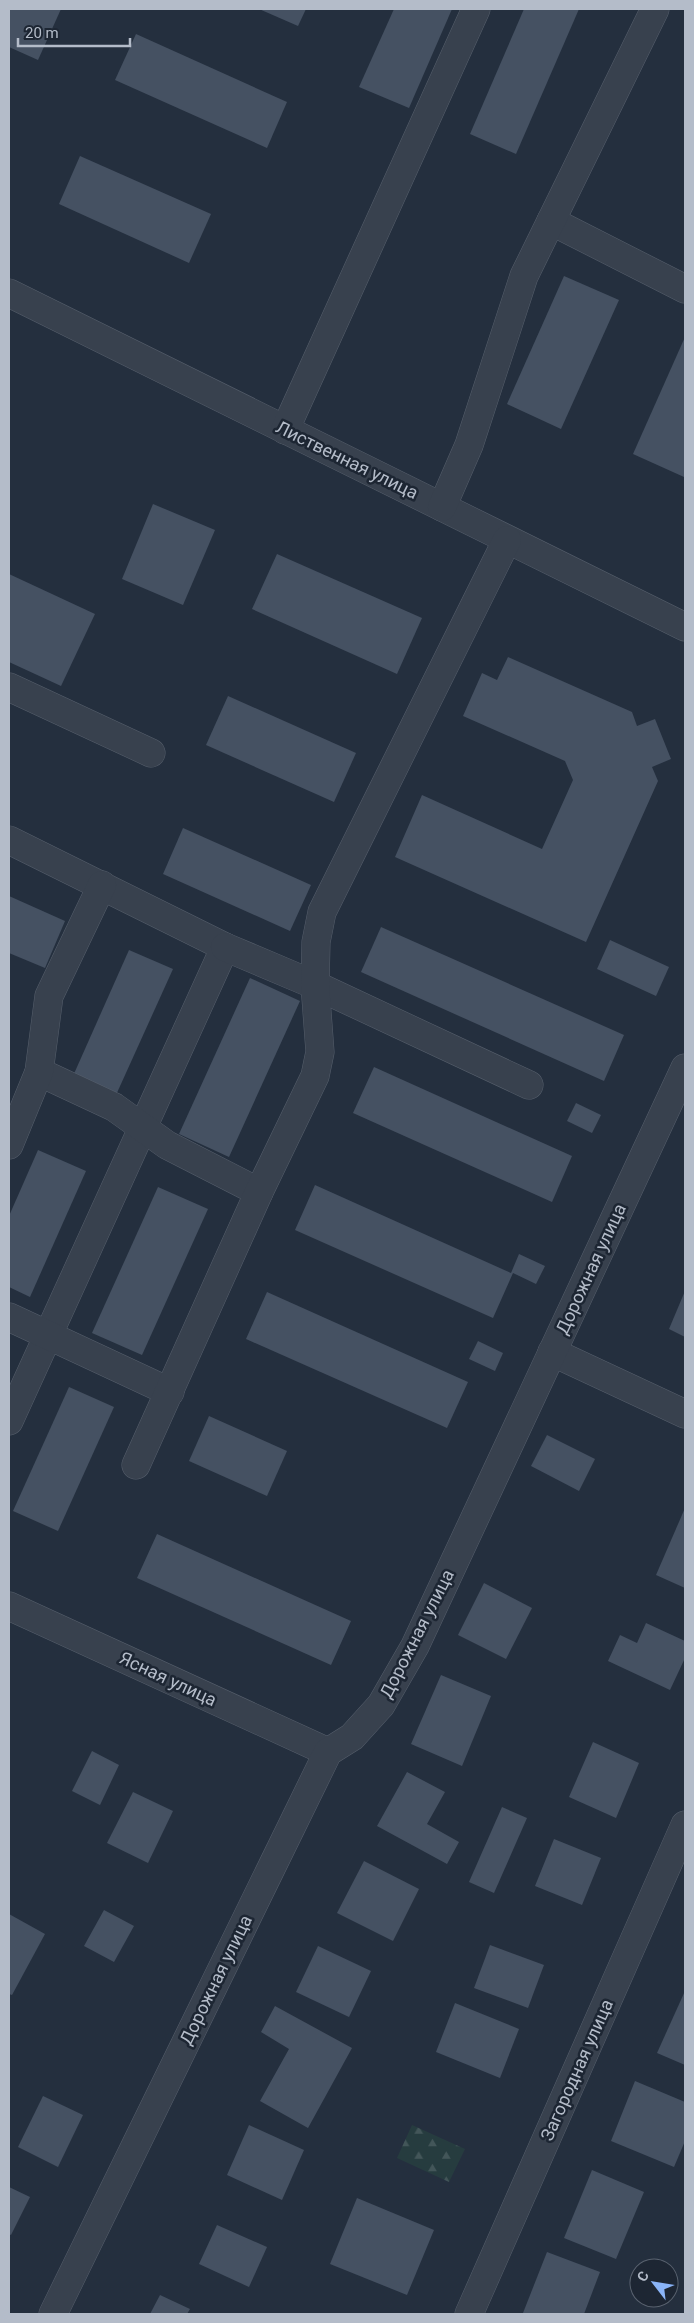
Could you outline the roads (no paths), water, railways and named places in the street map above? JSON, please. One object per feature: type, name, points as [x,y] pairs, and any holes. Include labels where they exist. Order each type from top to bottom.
[{"type":"street","points":[[285,430],[476,9]]},
{"type":"street","points":[[442,507],[469,445],[524,276],[655,9]]},
{"type":"street","points":[[551,221],[685,288]]},
{"type":"street","name":"Лиственная улица","points":[[9,293],[685,627]]},
{"type":"street","points":[[136,1466],[259,1192],[315,1076],[320,1052],[315,984],[316,942],[322,912],[507,540]]},
{"type":"street","points":[[9,687],[151,753]]},
{"type":"street","points":[[9,840],[225,947],[315,984],[529,1085]]},
{"type":"street","points":[[9,1145],[39,1072],[49,996],[102,885]]},
{"type":"street","points":[[9,1421],[225,947]]},
{"type":"street","name":"Дорожная улица","points":[[53,2314],[328,1752],[352,1737],[381,1705],[415,1646],[685,1068]]},
{"type":"street","points":[[39,1072],[114,1107],[167,1145],[259,1192]]},
{"type":"street","points":[[9,1317],[170,1392]]},
{"type":"street","points":[[552,1352],[685,1414]]},
{"type":"street","name":"Ясная улица","points":[[9,1606],[328,1752]]},
{"type":"street","name":"Загородная улица","points":[[469,2314],[685,1825]]}]
